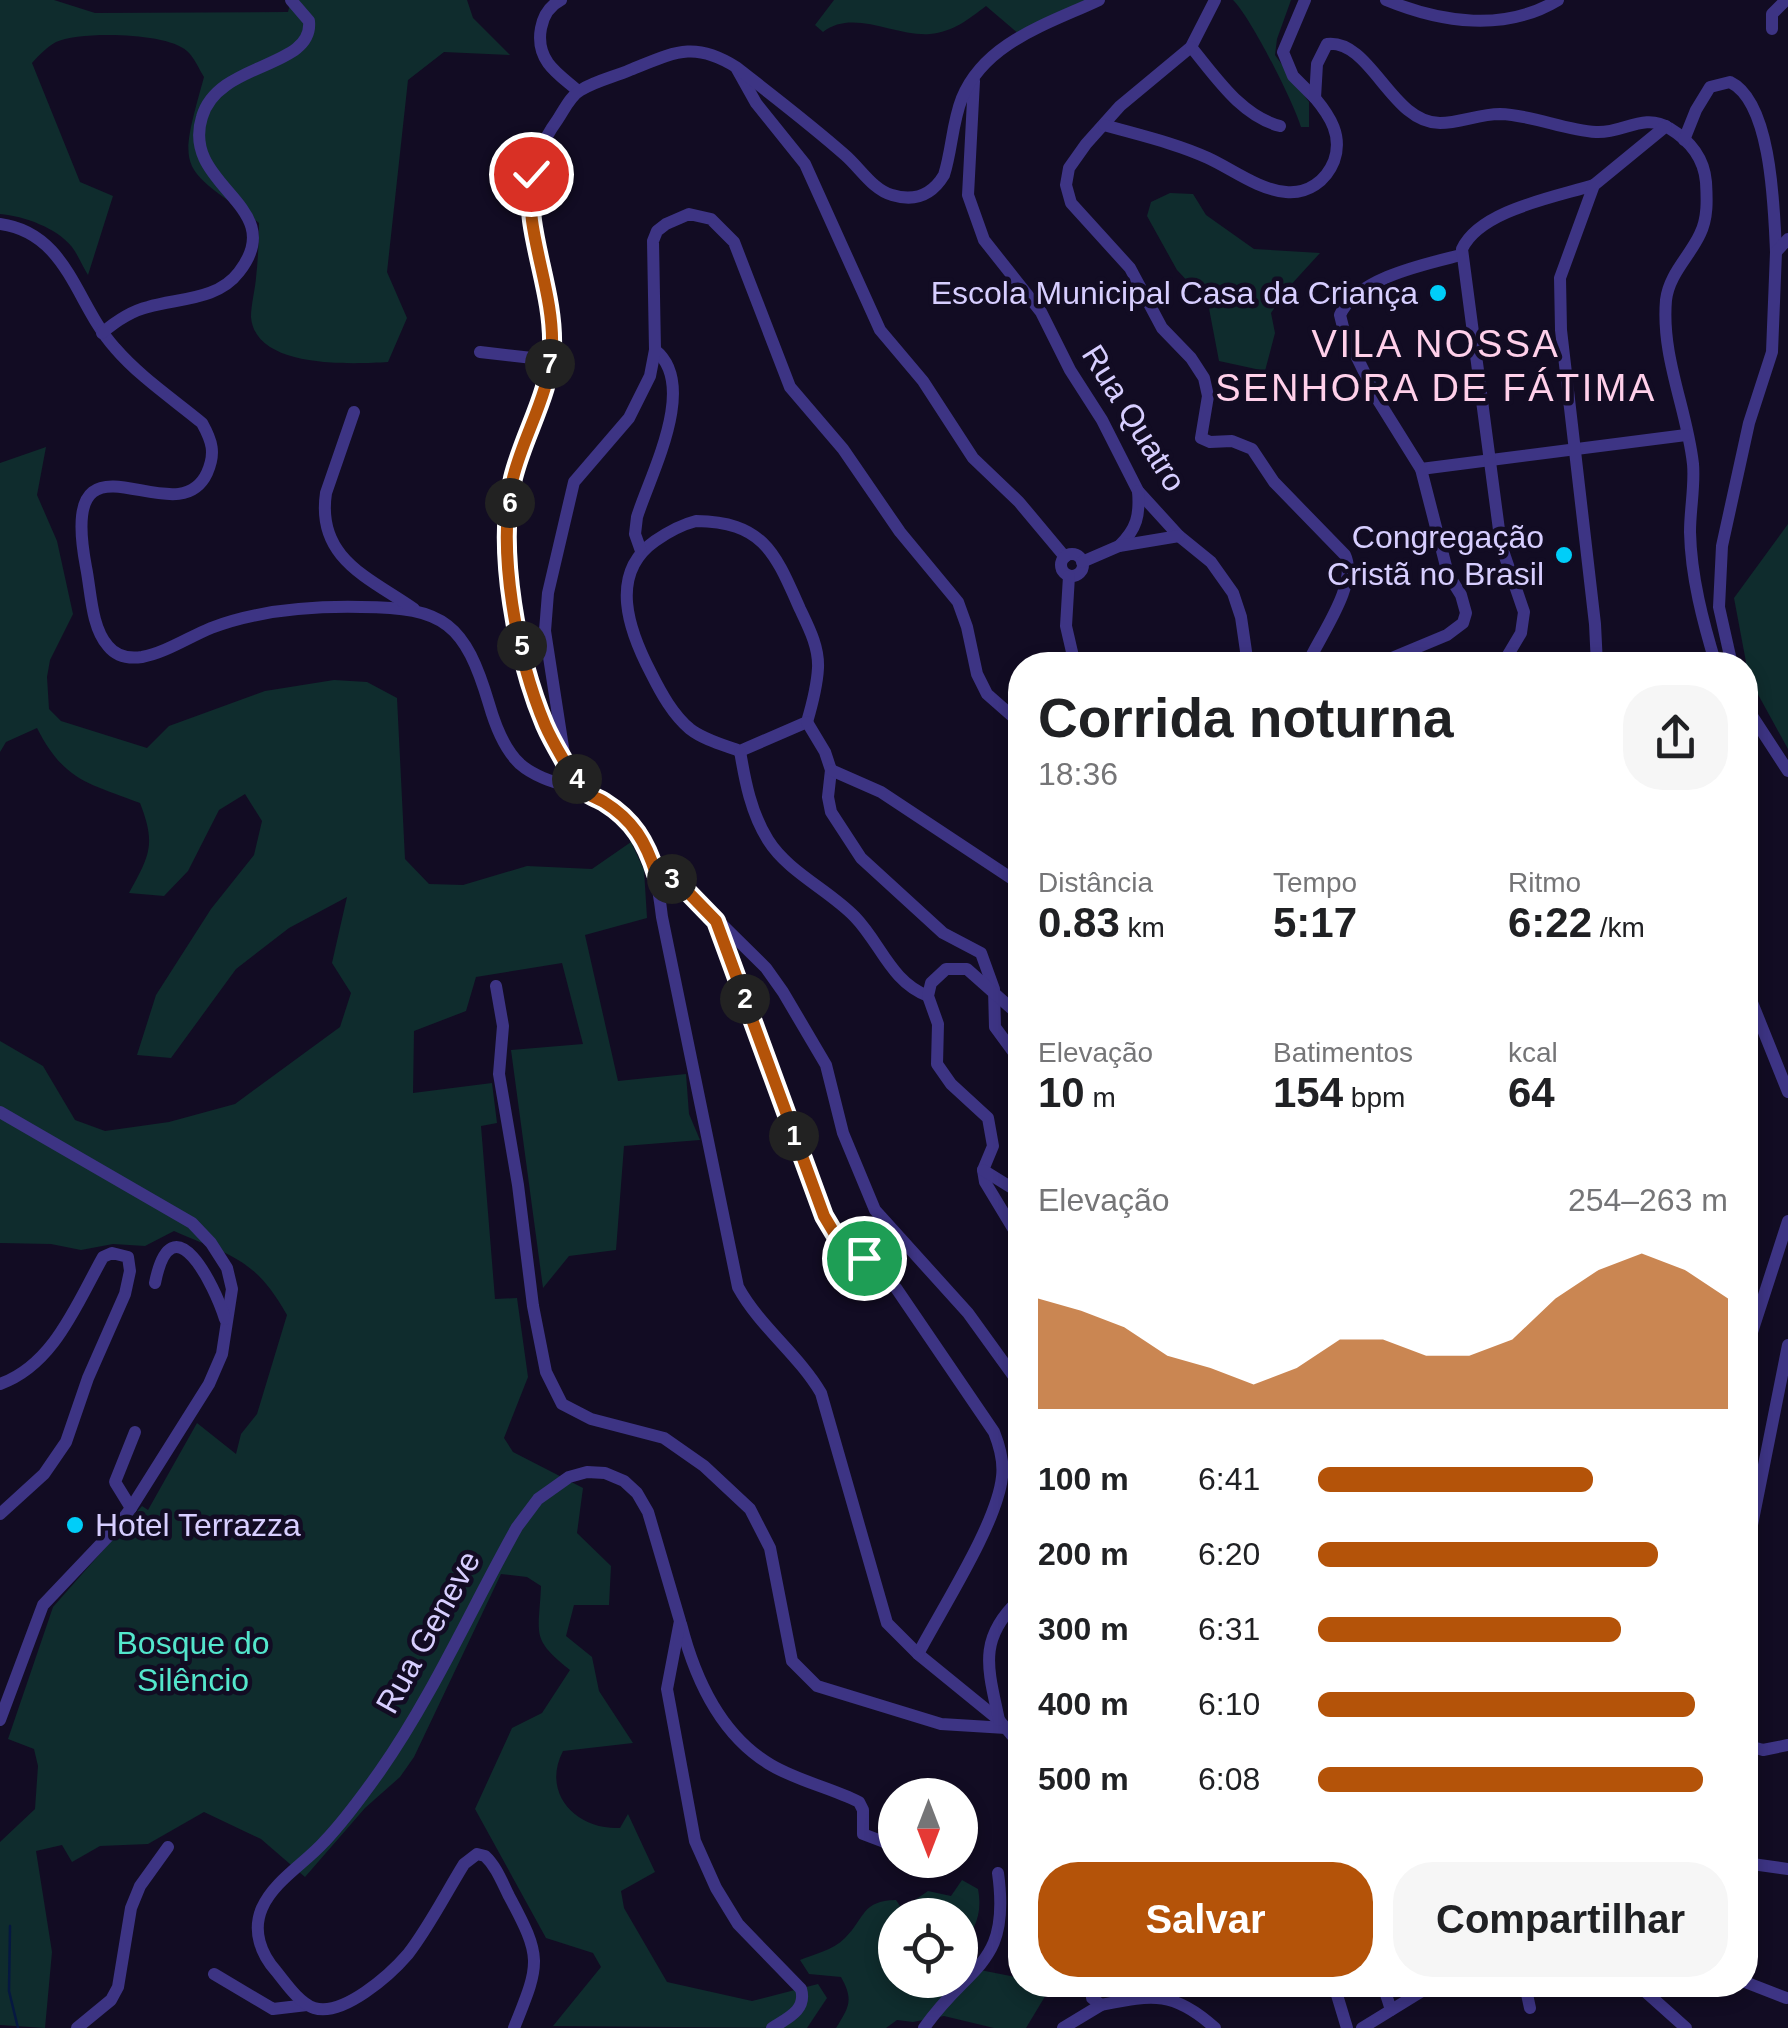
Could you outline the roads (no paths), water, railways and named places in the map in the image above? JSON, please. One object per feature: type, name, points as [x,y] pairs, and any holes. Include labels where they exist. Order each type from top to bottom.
[{"type":"street","points":[[102,334],[139,310],[230,283],[242,268],[252,242],[251,222],[205,165],[199,131],[209,101],[221,86],[282,59],[306,38],[309,21],[291,0]]},
{"type":"street","points":[[561,0],[545,15],[542,50],[550,66],[578,91]]},
{"type":"street","points":[[585,792],[551,738],[536,700],[509,586],[513,480],[545,392],[550,360],[550,320],[528,194],[540,144],[578,91],[678,52],[696,50],[719,56],[736,67],[842,153],[880,190],[906,198],[931,192],[944,174],[962,98],[974,77],[1004,46],[1098,0]]},
{"type":"street","points":[[1215,0],[1191,47],[1120,106],[1069,168],[1067,195],[1079,214],[1130,268],[1162,328],[1198,368],[1208,396],[1200,438],[1210,442],[1232,441],[1252,449],[1274,482],[1345,555],[1349,563],[1345,588],[1314,652]]},
{"type":"street","points":[[1104,125],[1205,156],[1268,188],[1301,191],[1316,185],[1336,157],[1334,126],[1315,98],[1293,76],[1283,52],[1305,0]]},
{"type":"street","points":[[1386,0],[1410,10],[1476,22],[1515,18],[1558,0]]},
{"type":"street","points":[[1772,29],[1772,14],[1786,0]]},
{"type":"street","points":[[1315,98],[1316,64],[1327,44],[1347,47],[1403,106],[1436,124],[1478,114],[1500,114],[1595,132],[1640,122],[1666,126],[1684,140],[1703,165],[1707,202],[1700,234],[1672,279],[1666,304],[1670,362],[1693,464],[1691,549],[1712,652]]},
{"type":"street","points":[[1191,47],[1239,102],[1261,121],[1280,126]]},
{"type":"street","points":[[736,67],[756,103],[805,164],[880,330],[923,380],[973,458],[1019,502],[1065,557]]},
{"type":"street","name":"Rua Quatro","points":[[974,77],[967,181],[971,211],[984,240],[1041,312],[1138,491],[1179,536],[1211,562],[1233,592],[1246,652]]},
{"type":"street","points":[[1684,140],[1710,87],[1721,82],[1741,87],[1766,155],[1774,200],[1772,352],[1749,423],[1722,546],[1719,607],[1729,652]]},
{"type":"street","points":[[1510,652],[1521,633],[1524,618],[1501,545],[1462,255],[1468,238],[1506,212],[1594,185],[1666,126]]},
{"type":"street","points":[[1594,185],[1565,258],[1558,302],[1596,652]]},
{"type":"street","points":[[564,757],[545,614],[568,501],[580,473],[629,418],[642,396],[655,350],[654,241],[657,231],[666,224],[689,214],[702,214],[723,228],[734,242],[790,387],[843,449],[900,532],[958,602],[968,627],[977,674],[988,694],[1008,712]]},
{"type":"street","points":[[0,224],[34,235],[52,247],[102,334],[123,358],[202,424],[212,440],[214,454],[206,476],[186,494],[108,486],[96,490],[83,505],[80,523],[84,554],[98,628],[108,647],[125,657],[146,657],[220,625],[272,612],[362,607],[416,610],[438,617],[462,640],[473,658],[493,719],[519,763],[546,779],[585,792],[627,819],[645,843],[656,874],[738,1288],[758,1320],[821,1392],[883,1614],[918,1654],[1008,1730]]},
{"type":"street","points":[[1776,252],[1788,239]]},
{"type":"street","points":[[1407,652],[1447,635],[1463,623],[1466,613],[1461,595],[1448,574],[1421,470],[1378,400],[1340,315],[1351,299],[1394,275],[1462,255]]},
{"type":"street","points":[[641,550],[635,534],[637,517],[672,415],[670,373],[663,356],[655,350]]},
{"type":"street","points":[[480,352],[550,360]]},
{"type":"street","points":[[354,412],[326,492],[324,504],[330,532],[343,560],[353,570],[416,610]]},
{"type":"street","points":[[1421,470],[1576,449],[1688,440]]},
{"type":"street","points":[[1119,546],[1138,520],[1138,491]]},
{"type":"street","points":[[807,722],[740,751],[690,729],[663,696],[632,634],[626,602],[630,572],[641,550],[672,529],[696,521],[741,527],[765,543],[780,563],[817,652],[816,681],[807,722],[831,770],[831,812],[860,858],[943,933],[980,953],[995,995],[994,1028],[1008,1046]]},
{"type":"street","points":[[1082,562],[1119,546],[1179,536]]},
{"type":"street","points":[[1065,557],[1075,555],[1082,562]]},
{"type":"street","points":[[1065,557],[1061,566],[1069,576],[1066,626],[1072,652]]},
{"type":"street","points":[[1069,576],[1079,574],[1082,562]]},
{"type":"street","points":[[1758,723],[1788,770]]},
{"type":"street","points":[[740,751],[752,806],[770,844],[855,917],[887,964],[928,996]]},
{"type":"street","points":[[831,770],[881,792],[1008,876]]},
{"type":"street","points":[[656,874],[682,886],[766,968],[813,1038],[826,1065],[856,1168],[875,1210],[968,1313],[1008,1368]]},
{"type":"street","points":[[716,921],[824,1216],[847,1246],[896,1288],[994,1432],[1001,1451],[1003,1474],[989,1520],[918,1654]]},
{"type":"street","points":[[1008,1006],[967,969],[942,972],[932,983],[928,996],[938,1024],[938,1064],[942,1073],[982,1110],[992,1130],[993,1146],[983,1170],[987,1188],[1008,1221]]},
{"type":"street","points":[[496,986],[503,1026],[499,1074],[518,1185],[532,1306],[554,1393],[575,1412],[664,1438],[704,1466],[750,1509],[770,1548],[792,1661],[817,1686],[941,1724],[1003,1724]]},
{"type":"street","points":[[1758,1017],[1788,1092]]},
{"type":"street","points":[[0,1112],[192,1223],[227,1268],[232,1289],[222,1354],[209,1384],[116,1528],[43,1605],[0,1720]]},
{"type":"street","points":[[983,1170],[1008,1185]]},
{"type":"street","points":[[1758,1314],[1788,1221]]},
{"type":"street","points":[[155,1282],[166,1250],[182,1249],[216,1289],[228,1326]]},
{"type":"street","points":[[0,1384],[35,1366],[74,1311],[103,1256],[112,1253],[128,1257],[130,1271],[124,1294],[66,1442],[44,1474],[0,1514]]},
{"type":"street","points":[[1758,1495],[1788,1345]]},
{"type":"street","points":[[130,1508],[115,1482],[135,1432]]},
{"type":"street","name":"Rua Geneve","points":[[307,2005],[273,1968],[262,1948],[257,1930],[262,1910],[275,1888],[326,1841],[379,1772],[404,1734],[517,1527],[538,1499],[569,1477],[588,1472],[605,1473],[624,1481],[648,1512],[680,1621],[667,1689],[695,1840],[716,1888],[738,1924],[804,1996],[802,2006],[772,2028]]},
{"type":"street","points":[[1003,1724],[989,1670],[990,1641],[1008,1610]]},
{"type":"street","points":[[680,1621],[690,1659],[710,1702],[733,1736],[772,1766],[859,1802],[863,1834],[878,1840]]},
{"type":"street","points":[[1758,1749],[1788,1745]]},
{"type":"street","points":[[77,2028],[111,2000],[118,1987],[131,1908],[140,1886],[168,1847]]},
{"type":"street","points":[[214,1974],[273,2009],[307,2005],[334,2009],[348,2004],[408,1954],[464,1864],[477,1854],[490,1860],[528,1931],[535,1953],[533,1980],[514,2028]]},
{"type":"street","points":[[1758,1865],[1788,1868]]},
{"type":"street","points":[[924,2028],[977,1970],[1000,1931],[998,1873]]},
{"type":"street","points":[[1758,1987],[1786,1998]]},
{"type":"street","points":[[1078,2017],[1088,1997]]},
{"type":"street","points":[[1064,2028],[1107,1997]]},
{"type":"street","points":[[1149,1997],[1172,2000],[1214,2026]]},
{"type":"street","points":[[1338,1997],[1347,2028]]},
{"type":"street","points":[[1387,1997],[1391,2010]]},
{"type":"street","points":[[1362,2028],[1412,1997]]},
{"type":"street","points":[[1528,1997],[1530,2008]]},
{"type":"street","points":[[1651,1997],[1686,2028]]},
{"type":"waterway","points":[[10,1926],[9,1991],[18,2028]]},
{"type":"place","name":"Escola Municipal Casa da Criança","points":[[1438,293]]},
{"type":"place","name":"Congregação Cristã no Brasil","points":[[1564,555]]},
{"type":"place","name":"Hotel Terrazza","points":[[75,1525]]},
{"type":"district","name":"VILA NOSSA SENHORA DE FÁTIMA","points":[[1436,366]]},
{"type":"park label","name":"Bosque do Silêncio","points":[[193,1662]]}]
